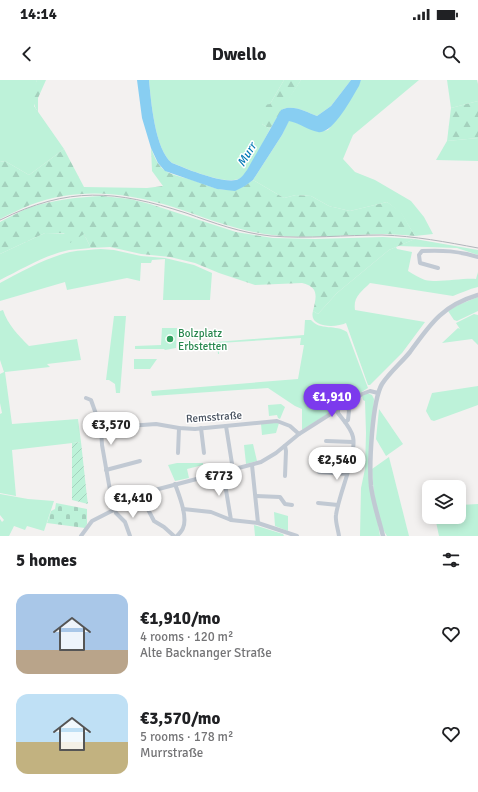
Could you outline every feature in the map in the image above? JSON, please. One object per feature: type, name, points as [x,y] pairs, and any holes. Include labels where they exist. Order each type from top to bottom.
[{"type":"street","points":[[438,268],[420,264],[419,255],[422,251],[458,251],[478,257]]},
{"type":"street","points":[[383,536],[371,481],[374,416],[378,393],[383,384],[434,320],[453,306],[478,295]]},
{"type":"street","points":[[81,536],[92,521],[151,491],[252,465],[267,459],[299,434],[366,392],[370,391],[378,393]]},
{"type":"street","points":[[86,398],[91,400],[102,428],[102,445],[115,510],[125,522],[130,536]]},
{"type":"street","points":[[345,422],[348,420],[349,416],[347,404]]},
{"type":"street","points":[[334,536],[339,536],[336,517],[350,464],[353,442],[352,436],[345,422],[338,413],[338,410]]},
{"type":"street","name":"Remsstraße","points":[[102,428],[156,424],[179,428],[201,428],[277,421],[290,426],[299,434]]},
{"type":"street","points":[[226,426],[233,470]]},
{"type":"street","points":[[178,453],[179,428]]},
{"type":"street","points":[[201,428],[204,453]]},
{"type":"street","points":[[326,441],[353,442]]},
{"type":"street","points":[[285,446],[285,476]]},
{"type":"street","points":[[106,470],[140,461]]},
{"type":"street","points":[[252,465],[258,523]]},
{"type":"street","points":[[223,472],[230,520]]},
{"type":"street","points":[[319,472],[347,474]]},
{"type":"street","points":[[175,484],[183,508],[184,527],[177,536]]},
{"type":"street","points":[[141,496],[154,521],[164,526],[174,536]]},
{"type":"street","points":[[256,496],[280,497],[285,504],[292,505]]},
{"type":"street","points":[[318,503],[338,505]]},
{"type":"street","points":[[183,508],[211,512],[230,520],[258,523],[297,536]]},
{"type":"street","points":[[86,530],[88,536]]},
{"type":"green space","points":[[0,80],[37,80],[34,106],[64,149],[29,175],[5,161],[0,162]]},
{"type":"green space","points":[[37,80],[46,80],[38,98],[38,112],[33,100],[34,88]]},
{"type":"green space","points":[[149,80],[284,80],[270,104],[262,124],[270,129],[253,162],[242,177],[236,180],[228,180],[218,179],[187,169],[172,163],[166,157],[158,137],[155,124]]},
{"type":"green space","points":[[284,80],[301,80],[270,129],[262,124],[264,105],[270,104]]},
{"type":"green space","points":[[301,80],[351,80],[331,106],[317,116],[295,108],[286,108],[281,110]]},
{"type":"green space","points":[[361,80],[419,80],[353,135],[343,159],[355,172],[375,180],[411,201],[424,217],[433,234],[415,236],[401,213],[387,202],[350,211],[329,206],[311,196],[296,195],[284,198],[253,180],[282,135],[289,120],[319,132],[328,130],[337,119]]},
{"type":"green space","points":[[447,80],[477,80],[478,101],[451,108]]},
{"type":"green space","points":[[478,101],[478,138],[447,141],[451,108]]},
{"type":"green space","points":[[478,138],[478,161],[436,160],[447,141]]},
{"type":"green space","points":[[151,148],[159,164],[169,173],[223,190],[237,189],[253,180],[284,198],[296,195],[311,196],[329,206],[350,211],[387,202],[401,212],[415,236],[394,234],[313,237],[272,235],[234,227],[155,202],[119,195],[102,194],[84,194],[48,199],[30,205],[0,219],[0,162],[5,161],[29,175],[64,149],[84,187],[147,188],[163,186],[152,171]]},
{"type":"green space","points":[[102,196],[130,199],[236,232],[273,238],[315,239],[383,237],[415,239],[389,250],[337,293],[318,314],[313,311],[316,297],[314,290],[308,285],[302,283],[255,285],[195,263],[170,257],[141,254],[110,247],[91,248],[84,234],[70,243],[64,233],[45,233],[0,254],[0,222],[23,210],[48,202]]},
{"type":"green space","points":[[45,233],[84,234],[91,248],[69,250],[51,255],[0,280],[0,254]]},
{"type":"green space","points":[[415,239],[478,250],[478,255],[457,248],[398,246]]},
{"type":"green space","points":[[396,247],[397,249],[412,252],[408,271],[425,280],[437,281],[476,279],[478,272],[478,287],[453,296],[370,283],[356,298],[355,310],[425,322],[402,353],[370,385],[368,385],[346,323],[336,326],[319,324],[313,317],[313,311],[318,314],[337,293],[389,250]]},
{"type":"green space","points":[[101,249],[114,250],[141,256],[165,258],[194,265],[212,273],[210,300],[163,300],[165,259],[152,260],[151,263],[141,263],[140,281],[127,278],[67,290],[65,282],[0,301],[0,283],[16,274],[61,254],[74,251]]},
{"type":"green space","points":[[478,297],[478,311],[457,321],[454,320],[448,311],[458,305]]},
{"type":"green space","points":[[3,310],[17,334],[29,346],[77,339],[81,360],[47,364],[50,367],[5,372],[12,424],[78,419],[81,442],[12,450],[16,496],[0,493],[0,414],[2,413],[0,403],[0,374],[4,372],[0,360],[0,311]]},
{"type":"green space","points":[[474,314],[478,315],[478,345],[472,339],[442,343],[458,328],[460,329],[456,323]]},
{"type":"green space","points":[[114,316],[126,316],[120,393],[116,393],[115,384],[109,380],[106,380]]},
{"type":"green space","points":[[305,320],[311,320],[323,327],[338,328],[347,332],[368,388],[344,403],[343,401],[339,404],[340,406],[302,430],[302,409],[268,388],[152,396],[151,391],[298,379],[304,345],[300,345],[301,338],[219,343],[219,354],[217,344],[215,342],[304,335]]},
{"type":"green space","points":[[162,328],[177,328],[176,348],[165,350],[135,349],[135,346],[161,345]]},
{"type":"green space","points":[[134,359],[157,359],[150,369],[134,369]]},
{"type":"green space","points":[[478,386],[478,405],[434,421],[431,420],[426,411],[432,393]]},
{"type":"green space","points":[[367,393],[372,395],[374,399],[369,470],[380,536],[360,536],[361,488],[365,469],[366,433],[365,401],[363,400],[362,396]]},
{"type":"green space","points":[[281,404],[285,407],[280,419],[277,415],[269,416],[268,405]]},
{"type":"green space","points":[[379,409],[403,444],[386,456],[376,439]]},
{"type":"green space","points":[[273,422],[279,423],[276,433],[262,435],[261,424]]},
{"type":"green space","points":[[81,442],[88,504],[72,500],[72,443]]},
{"type":"green space","points":[[253,444],[257,461],[246,464],[244,445]]},
{"type":"green space","points":[[389,457],[409,536],[387,536],[380,521],[374,494],[372,469]]},
{"type":"green space","points":[[177,463],[203,463],[203,465],[187,469],[189,478],[175,481],[168,465]]},
{"type":"green space","points":[[0,494],[28,499],[54,501],[44,531],[27,526],[25,530],[14,526],[9,536],[0,536],[0,519],[2,522],[4,520],[0,515]]},
{"type":"green space","points":[[56,503],[87,509],[87,524],[85,528],[47,523],[51,511],[55,509]]},
{"type":"green space","points":[[478,504],[478,536],[439,536],[436,524],[466,524],[466,505]]},
{"type":"green space","points":[[274,512],[288,516],[288,531],[275,526]]},
{"type":"green space","points":[[254,525],[283,534],[284,536],[255,536]]},
{"type":"water","points":[[137,80],[149,80],[155,124],[158,137],[166,157],[172,163],[213,178],[236,180],[247,170],[281,110],[286,108],[295,108],[317,116],[331,106],[351,80],[361,80],[342,114],[330,128],[318,132],[289,121],[282,135],[253,180],[235,191],[217,189],[165,171],[158,163],[151,148],[142,118]]},
{"type":"railway","points":[[0,220],[48,201],[92,195],[114,196],[160,205],[228,227],[260,235],[299,237],[382,235],[430,240],[478,248]]},
{"type":"place","name":"Bolzplatz Erbstetten","points":[[170,339]]},
{"type":"water label","name":"Murr","points":[[247,155]]}]
